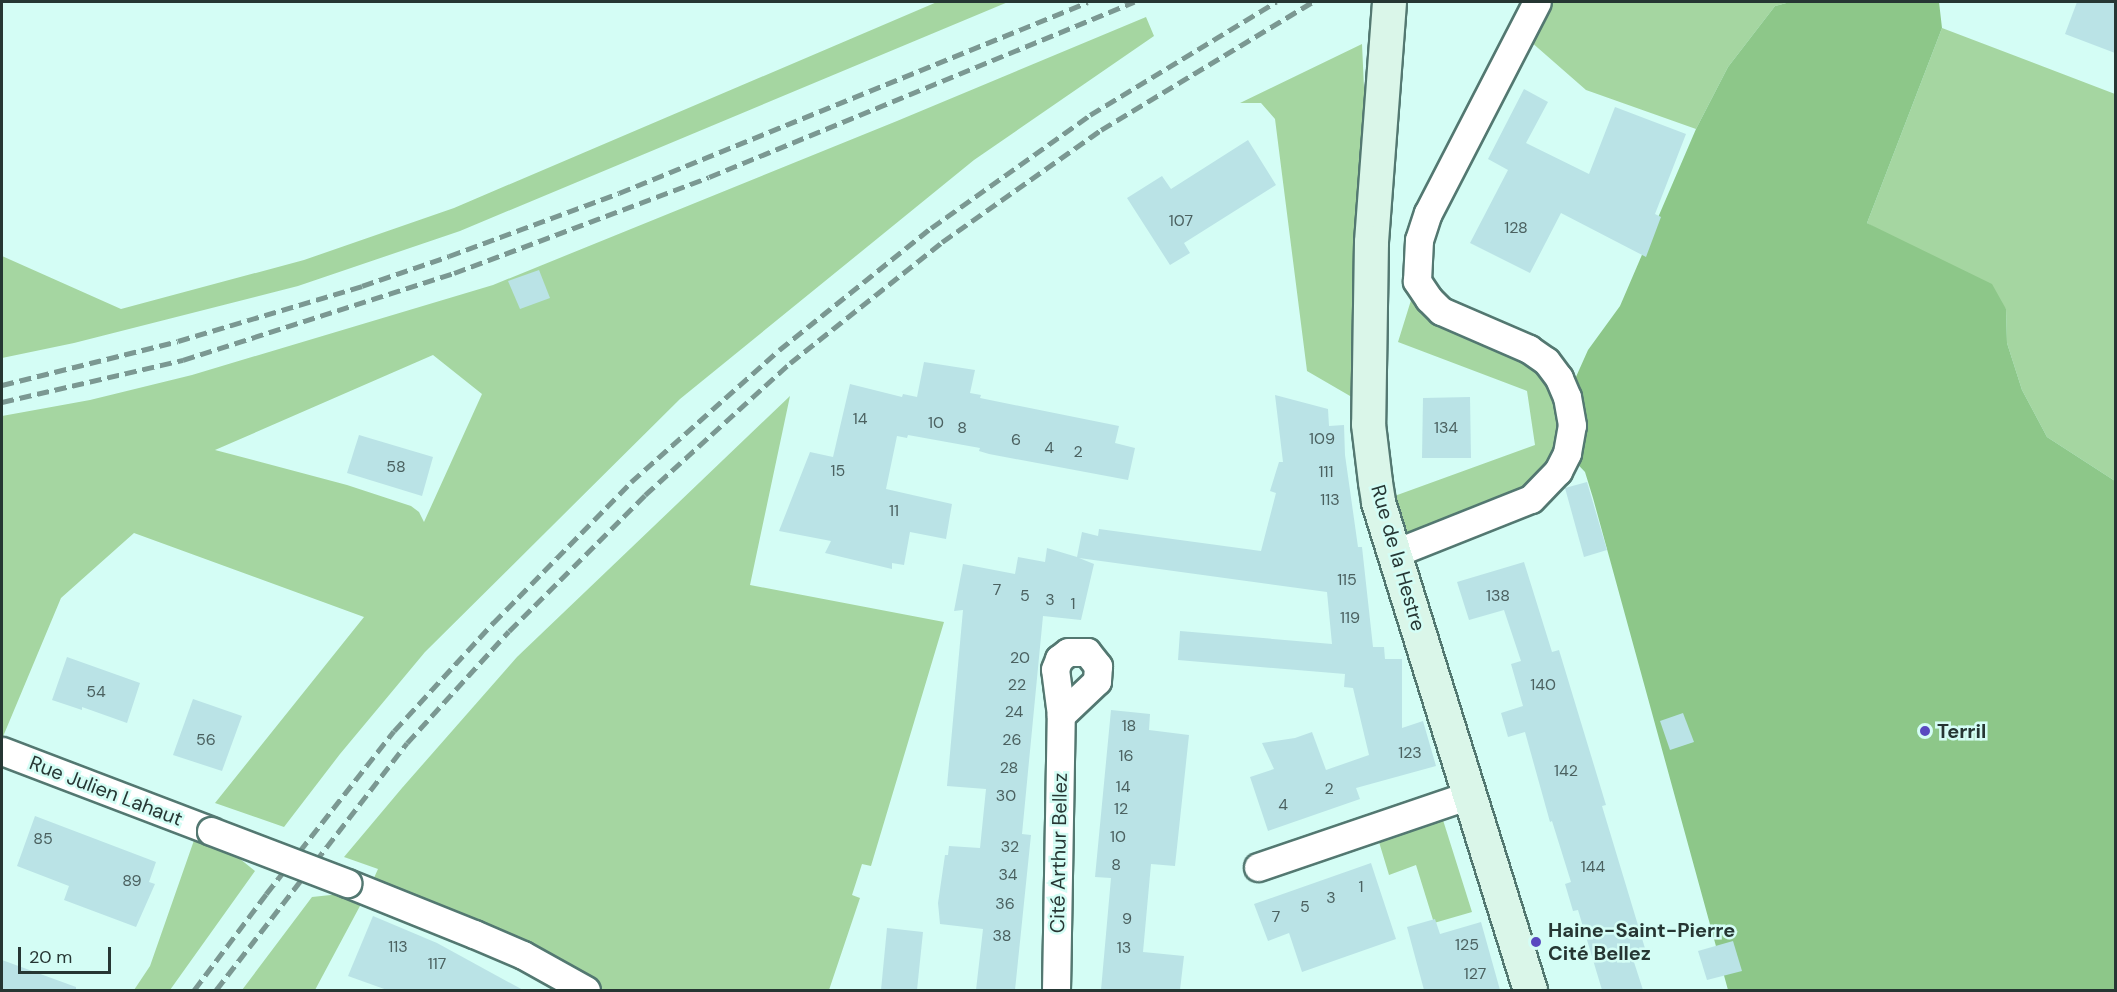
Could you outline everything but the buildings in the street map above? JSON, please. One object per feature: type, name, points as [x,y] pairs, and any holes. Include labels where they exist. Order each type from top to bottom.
[{"type":"street","name":"Rue de la Hestre","points":[[1389,2],[1371,242],[1368,424],[1378,502],[1530,990]]},
{"type":"street","points":[[1395,553],[1531,499],[1558,471],[1567,453],[1572,425],[1567,398],[1559,378],[1546,362],[1529,348],[1442,311],[1429,299],[1417,281],[1419,240],[1428,213],[1536,2]]},
{"type":"street","name":"Cité Arthur Bellez","points":[[1056,990],[1061,716]]},
{"type":"street","name":"Rue Julien Lahaut","points":[[2,751],[347,883],[523,956],[586,990]]},
{"type":"street","points":[[1258,867],[1469,795]]},
{"type":"green space","points":[[937,2],[1008,2],[460,231],[298,286],[74,343],[2,358],[2,256],[121,309],[304,260],[454,208]]},
{"type":"green space","points":[[1537,2],[1790,2],[1775,6],[1728,67],[1696,129],[1586,90],[1521,33]]},
{"type":"green space","points":[[1790,2],[1939,2],[1942,28],[1867,223],[1992,284],[2006,309],[2007,343],[2022,390],[2047,437],[2115,481],[2115,990],[1728,990],[1593,498],[1585,472],[1567,453],[1567,397],[1588,350],[1620,306],[1696,129],[1728,67],[1775,6]]},
{"type":"green space","points":[[1146,17],[1154,36],[974,160],[680,399],[425,652],[340,754],[284,827],[215,803],[364,617],[134,533],[61,598],[2,739],[2,416],[90,400],[192,375],[493,285]],"holes":[[[433,355],[482,394],[424,522],[419,512],[411,506],[347,485],[215,450]]]},
{"type":"green space","points":[[1942,28],[2115,94],[2115,481],[2047,437],[2022,390],[2007,343],[2006,309],[1867,223]]},
{"type":"green space","points":[[1362,44],[1371,242],[1369,407],[1307,371],[1275,119],[1261,103],[1240,103]]},
{"type":"green space","points":[[1417,281],[1559,378],[1558,471],[1395,553],[1378,502],[1535,445],[1527,391],[1398,342]]},
{"type":"green space","points":[[790,396],[750,585],[944,622],[871,866],[862,864],[852,895],[860,898],[829,990],[586,990],[368,891],[378,869],[344,857],[402,788],[517,657]]},
{"type":"green space","points":[[1443,820],[1472,912],[1434,923],[1416,865],[1389,875],[1379,842]]},
{"type":"green space","points":[[199,826],[255,871],[170,990],[134,990],[150,966]]},
{"type":"green space","points":[[368,891],[315,990],[242,990],[312,897]]},
{"type":"railway","points":[[2,385],[178,341],[362,286],[449,256],[619,193],[1088,2]]},
{"type":"railway","points":[[2,402],[183,360],[454,273],[709,177],[1134,2]]},
{"type":"railway","points":[[194,990],[394,731],[493,623],[631,482],[779,350],[931,228],[1090,115],[1276,2]]},
{"type":"railway","points":[[216,990],[407,743],[509,631],[645,495],[790,363],[942,242],[1101,130],[1312,2]]},
{"type":"place","name":"Terril","points":[[1925,731]]},
{"type":"place","name":"Haine-Saint-Pierre Cité Bellez","points":[[1536,942]]}]
